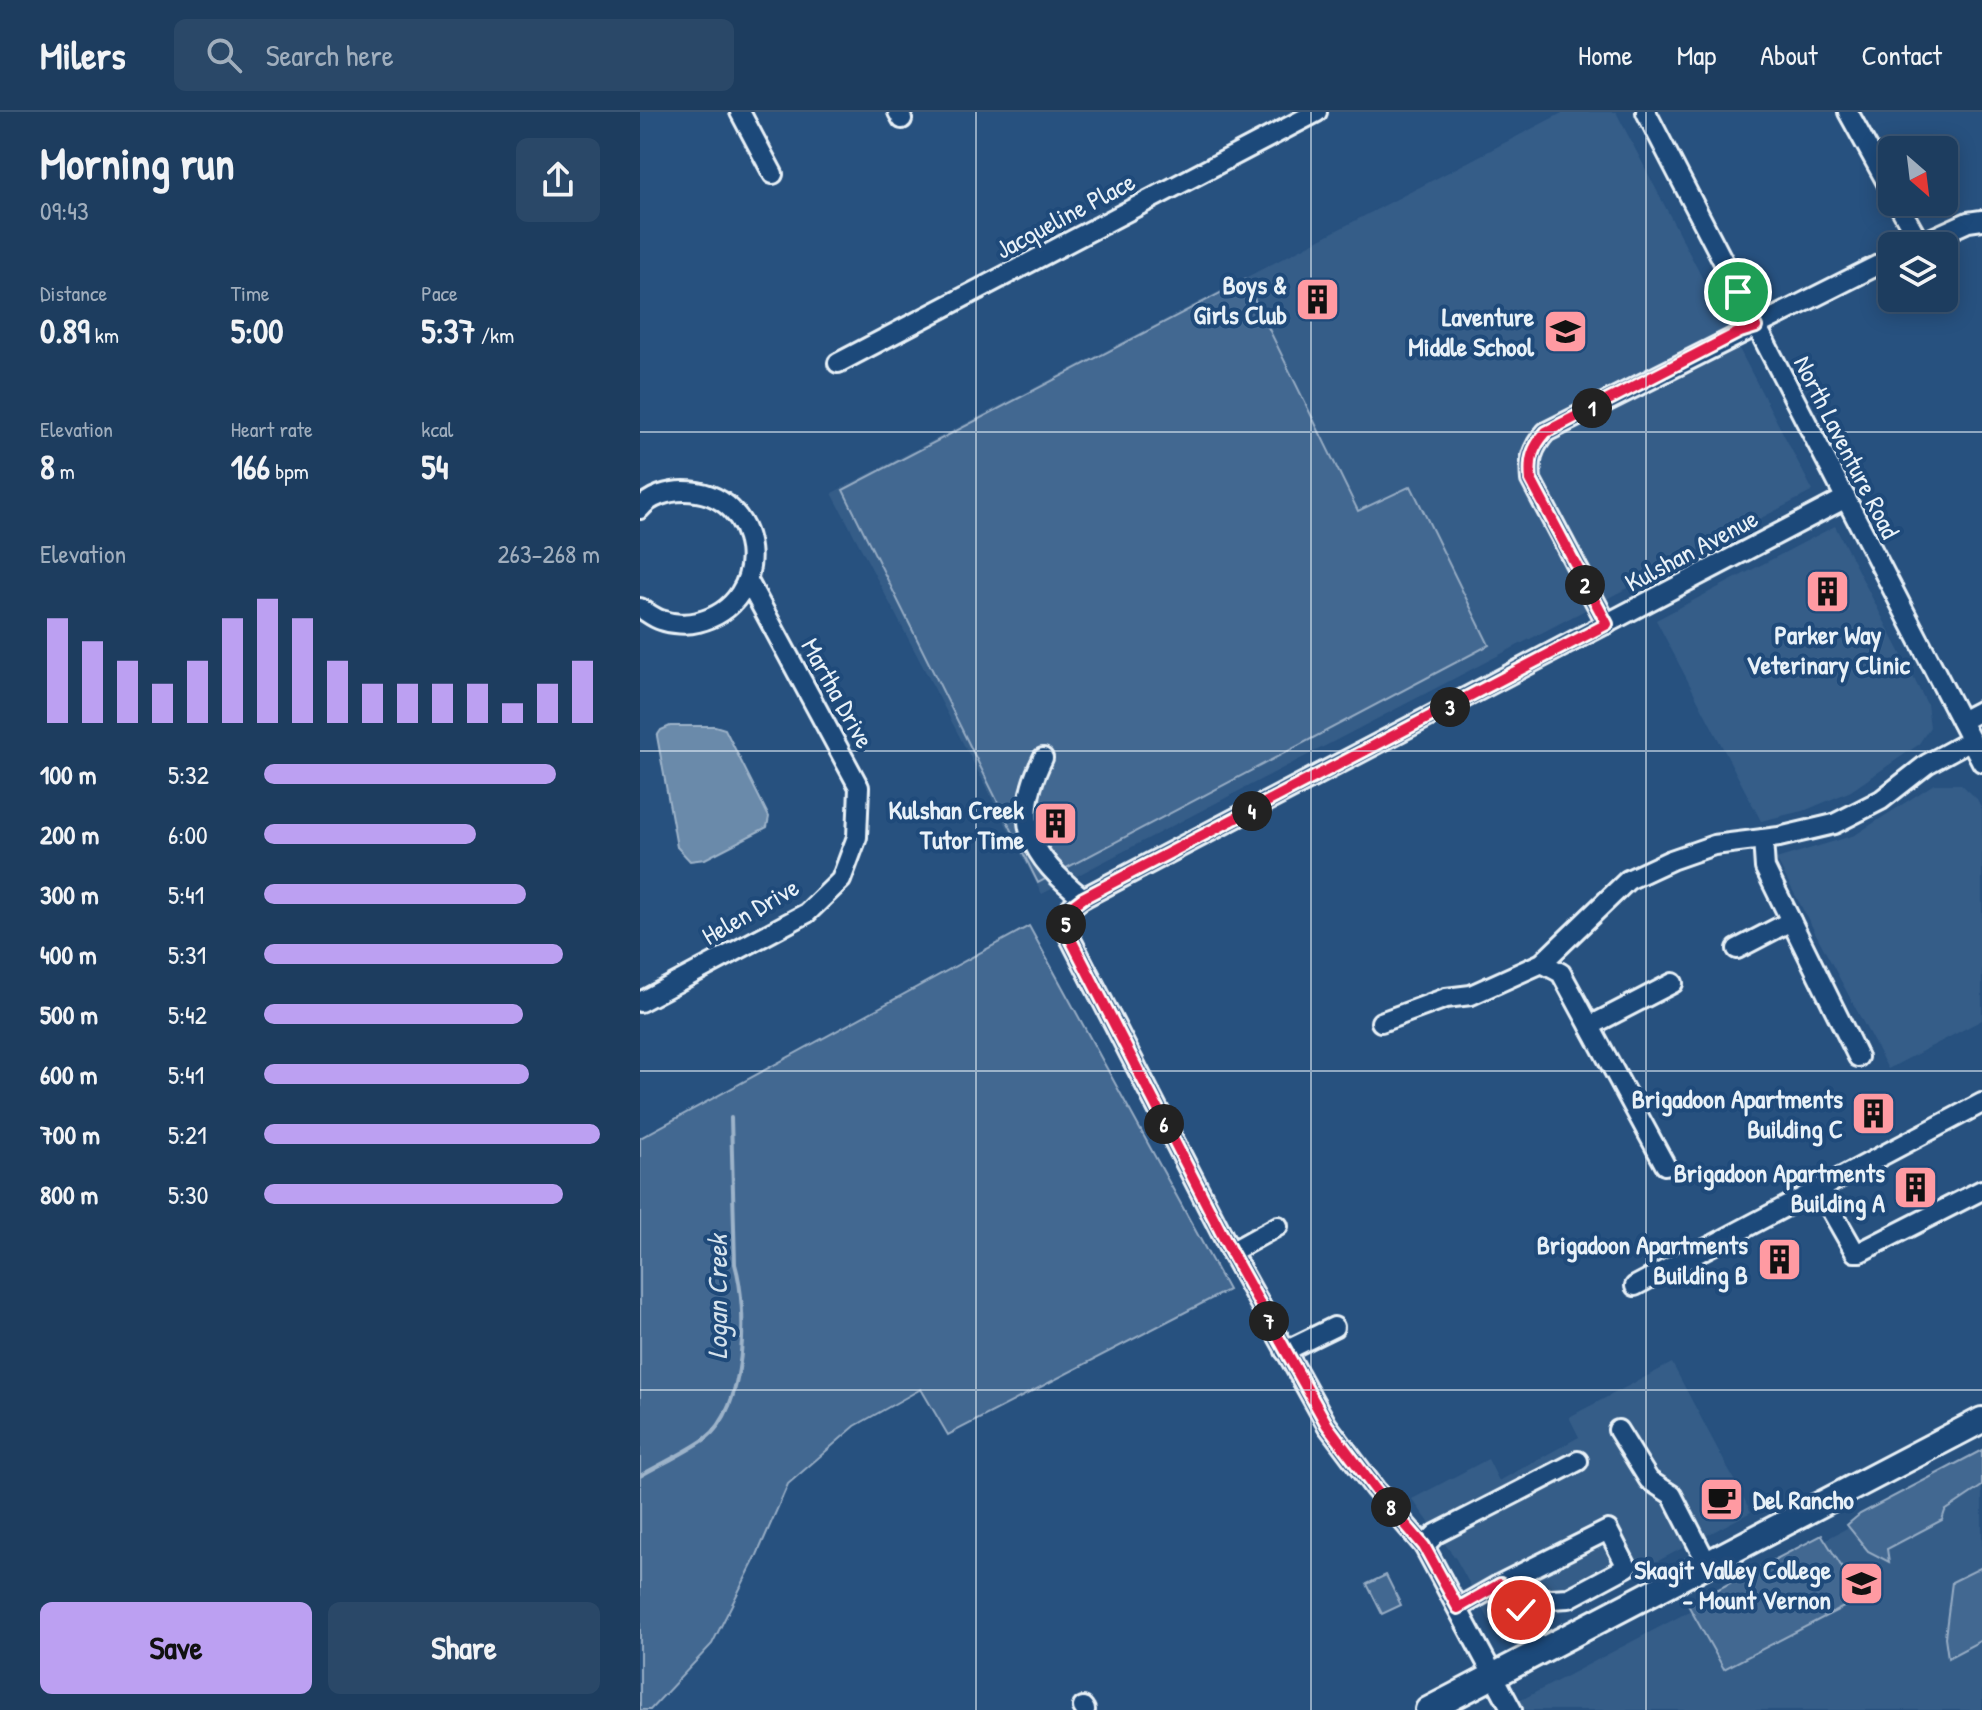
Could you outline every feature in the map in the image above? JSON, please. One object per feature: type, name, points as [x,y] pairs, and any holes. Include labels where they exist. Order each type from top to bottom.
[{"type":"main road","points":[[1428,1710],[1982,1420]]},
{"type":"street","points":[[740,112],[773,174]]},
{"type":"street","name":"Jacqueline Place","points":[[838,363],[1317,112]]},
{"type":"street","name":"North Laventure Road","points":[[1646,112],[1982,762]]},
{"type":"street","points":[[1848,112],[1878,167]]},
{"type":"street","points":[[1946,232],[1968,222],[1982,220]]},
{"type":"street","points":[[1607,624],[1531,480],[1529,460],[1537,442],[1546,432],[1878,265]]},
{"type":"street","points":[[640,608],[662,621],[688,624],[713,618],[734,603],[748,581],[752,552],[744,525],[725,503],[699,491],[671,491],[641,503]]},
{"type":"street","name":"Kulshan Avenue","points":[[1083,898],[1846,498]]},
{"type":"street","name":"Martha Drive","points":[[748,581],[859,787],[857,837]]},
{"type":"street","points":[[1961,721],[1982,710]]},
{"type":"street","points":[[1381,1022],[1446,998],[1471,995],[1542,963],[1628,880],[1714,845],[1763,839],[1834,824],[1881,800],[1927,764],[1971,740]]},
{"type":"street","points":[[1043,758],[1028,796],[1028,834],[1062,882],[1083,898],[1071,907],[1065,928],[1285,1351],[1337,1440],[1424,1546],[1512,1710]]},
{"type":"street","name":"Helen Drive","points":[[640,1002],[807,913],[841,880],[857,837]]},
{"type":"street","points":[[1763,839],[1765,868],[1858,1057]]},
{"type":"street","points":[[1737,949],[1791,921]]},
{"type":"street","points":[[1542,963],[1561,973],[1665,1165]]},
{"type":"street","points":[[1590,1026],[1673,983]]},
{"type":"street","points":[[1635,1286],[1980,1108]]},
{"type":"street","points":[[1819,1189],[1855,1252],[1982,1190]]},
{"type":"street","points":[[1231,1252],[1278,1226]]},
{"type":"street","points":[[1285,1351],[1334,1327]]},
{"type":"street","points":[[1618,1430],[1649,1480],[1672,1495],[1707,1563]]},
{"type":"street","points":[[1424,1546],[1436,1534],[1578,1461]]},
{"type":"street","points":[[1458,1608],[1500,1584],[1608,1530],[1627,1567],[1569,1598],[1550,1599],[1521,1610],[1513,1609],[1500,1584]]},
{"type":"shaded area","name":"Laventure Middle School","points":[[1564,112],[1616,112],[1813,491],[1042,894],[832,493]]},
{"type":"shaded area","points":[[1245,280],[1358,511],[1411,486],[1489,645],[1038,883],[843,490]]},
{"type":"shaded area","points":[[1835,526],[1927,704],[1930,727],[1918,745],[1851,791],[1806,810],[1761,821],[1656,620]]},
{"type":"shaded area","points":[[670,726],[715,726],[725,729],[769,817],[767,827],[705,859],[690,861],[677,847],[657,736]]},
{"type":"shaded area","points":[[1934,784],[1961,784],[1977,799],[1982,809],[1982,1020],[1888,1069],[1776,859],[1855,835]]},
{"type":"shaded area","points":[[1029,926],[1228,1290],[948,1435],[921,1389],[855,1426],[788,1484],[757,1555],[712,1644],[650,1710],[640,1710],[640,1138]]},
{"type":"shaded area","points":[[1672,1363],[1751,1512],[1502,1643],[1456,1559],[1412,1499],[1488,1459],[1499,1481],[1579,1437],[1569,1417]]},
{"type":"shaded area","points":[[1982,1450],[1982,1486],[1945,1511],[1942,1520],[1887,1549],[1889,1562],[1868,1551],[1847,1525],[1860,1514]]},
{"type":"shaded area","name":"Skagit Valley College - Mount Vernon","points":[[1982,1457],[1982,1710],[1502,1710]]},
{"type":"shaded area","points":[[1822,1535],[1861,1598],[1724,1669],[1688,1605]]},
{"type":"shaded area","points":[[1982,1567],[1982,1640],[1948,1658],[1945,1637],[1952,1582]]},
{"type":"shaded area","points":[[1386,1575],[1401,1605],[1382,1614],[1367,1584]]},
{"type":"waterway","name":"Logan Creek","points":[[640,1476],[705,1439],[719,1425],[736,1382],[741,1357],[742,1306],[735,1264],[731,1118]]},
{"type":"place","name":"Boys & Girls Club","points":[[1318,299]]},
{"type":"place","name":"Laventure Middle School","points":[[1565,331]]},
{"type":"place","name":"Parker Way Veterinary Clinic","points":[[1828,591]]},
{"type":"place","name":"Kulshan Creek Tutor Time","points":[[1055,824]]},
{"type":"place","name":"Brigadoon Apartments Building C","points":[[1874,1113]]},
{"type":"place","name":"Brigadoon Apartments Building A","points":[[1916,1187]]},
{"type":"place","name":"Brigadoon Apartments Building B","points":[[1779,1259]]},
{"type":"place","name":"Del Rancho","points":[[1722,1499]]},
{"type":"place","name":"Skagit Valley College - Mount Vernon","points":[[1862,1584]]},
{"type":"route","points":[[1521,1610],[1513,1609],[1500,1584],[1458,1608],[1424,1546],[1337,1440],[1231,1252],[1065,928],[1071,907],[1083,898],[1607,624],[1531,480],[1529,460],[1537,442],[1546,432],[1740,332],[1756,327],[1738,292]]}]
